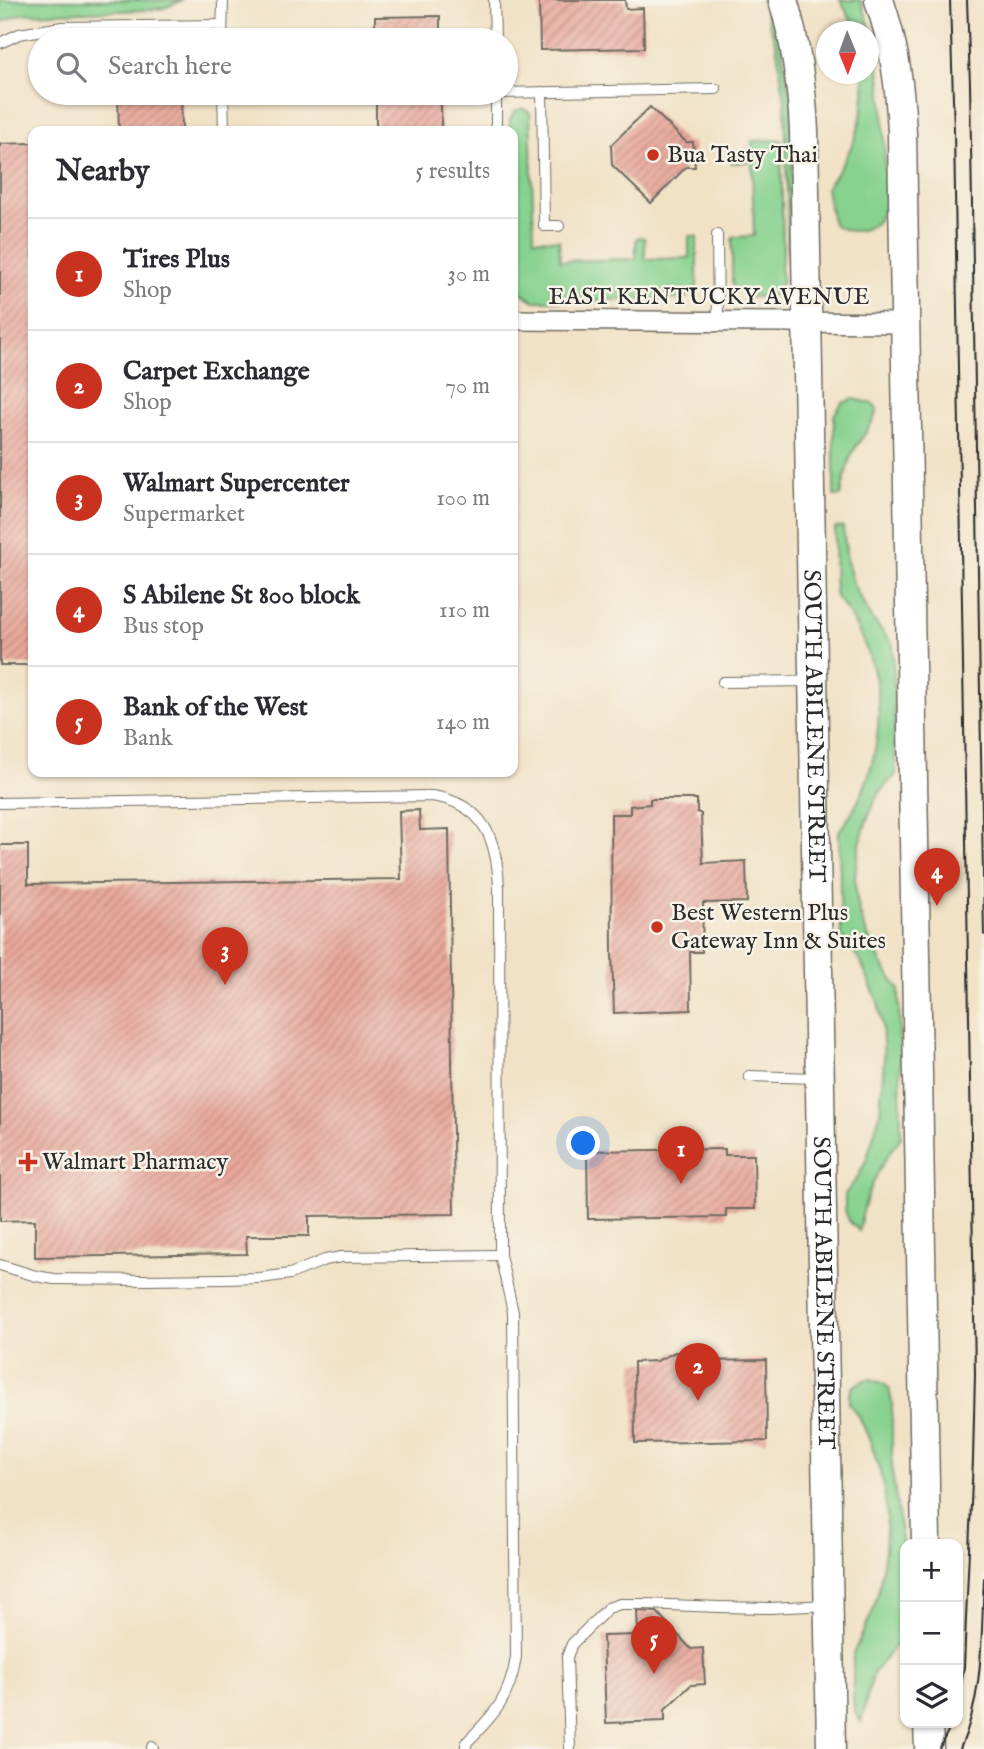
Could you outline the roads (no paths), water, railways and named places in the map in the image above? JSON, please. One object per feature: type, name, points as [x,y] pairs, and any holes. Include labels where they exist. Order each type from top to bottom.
[{"type":"main road","name":"SOUTH ABILENE STREET","points":[[783,0],[796,49],[803,103],[809,322],[831,1749]]},
{"type":"main road","points":[[879,0],[893,48],[900,94],[902,134],[926,1539]]},
{"type":"main road","points":[[928,1728],[929,1749]]},
{"type":"street","name":"EAST KENTUCKY AVENUE","points":[[518,320],[904,323]]},
{"type":"lane","points":[[55,28],[222,25],[223,0]]},
{"type":"lane","points":[[494,0],[495,28]]},
{"type":"lane","points":[[0,43],[19,33],[28,32]]},
{"type":"lane","points":[[518,93],[716,89]]},
{"type":"lane","points":[[542,92],[544,226],[559,226]]},
{"type":"lane","points":[[223,105],[224,126]]},
{"type":"lane","points":[[496,105],[496,126]]},
{"type":"lane","points":[[717,235],[718,322]]},
{"type":"lane","points":[[723,682],[814,681]]},
{"type":"lane","points":[[0,803],[414,795],[446,798],[472,813],[491,838],[498,868],[500,1255],[513,1312],[516,1657],[513,1678],[503,1700],[489,1720],[466,1743],[466,1749]]},
{"type":"lane","points":[[749,1076],[821,1078]]},
{"type":"lane","points":[[0,1265],[36,1276],[66,1279],[222,1279],[290,1274],[325,1260],[341,1257],[500,1255]]},
{"type":"lane","points":[[570,1749],[567,1657],[572,1644],[608,1608],[620,1604],[770,1608],[829,1605]]},
{"type":"tram line","points":[[950,0],[975,1374],[963,1673]]},
{"type":"tram line","points":[[967,0],[984,935]]},
{"type":"tram line","points":[[960,1749],[968,1729],[977,1686],[984,1578]]},
{"type":"tram line","points":[[939,1749],[950,1728]]},
{"type":"place","name":"Bua Tasty Thai","points":[[653,155]]},
{"type":"place","name":"S Abilene St 800 block","points":[[937,906]]},
{"type":"place","name":"Best Western Plus Gateway Inn & Suites","points":[[657,927]]},
{"type":"place","name":"Walmart Supercenter","points":[[225,985]]},
{"type":"place","name":"Walmart Pharmacy","points":[[28,1162]]},
{"type":"place","name":"Tires Plus","points":[[681,1184]]},
{"type":"place","name":"Carpet Exchange","points":[[698,1401]]},
{"type":"place","name":"Bank of the West","points":[[654,1674]]}]
